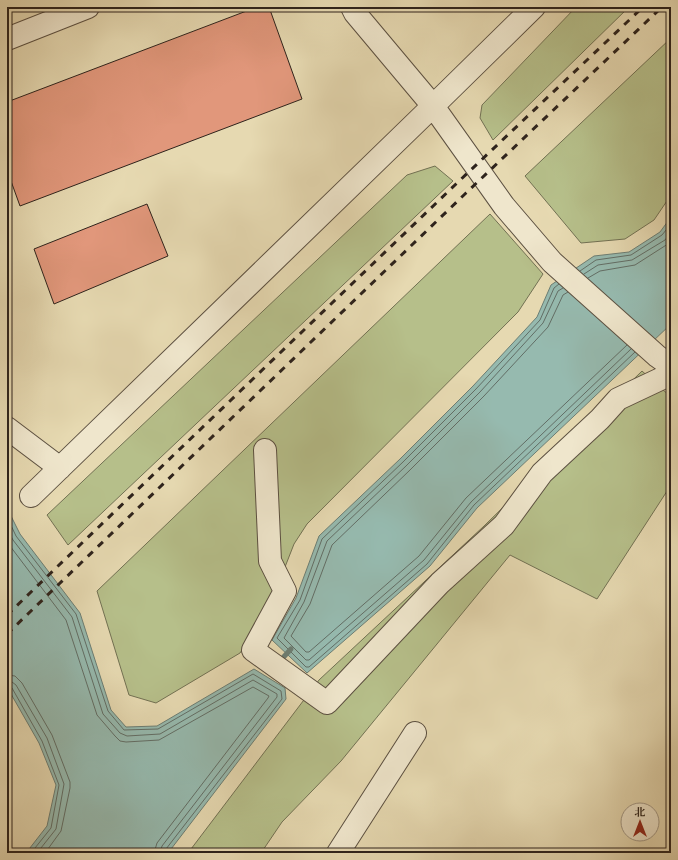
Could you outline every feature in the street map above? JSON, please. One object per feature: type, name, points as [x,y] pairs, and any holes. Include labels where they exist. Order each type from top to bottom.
[{"type":"street","points":[[7,39],[88,7]]},
{"type":"street","points":[[352,7],[355,13],[433,106],[504,206],[552,262],[664,361]]},
{"type":"street","points":[[31,496],[534,7]]},
{"type":"street","points":[[265,450],[270,561],[285,591],[253,650],[327,703],[440,583],[504,525],[542,473],[600,419],[618,399],[671,374]]},
{"type":"street","points":[[7,428],[60,468]]},
{"type":"street","points":[[338,853],[415,733]]},
{"type":"green space","points":[[576,7],[629,7],[493,140],[480,118],[482,105]]},
{"type":"green space","points":[[671,38],[671,195],[654,220],[625,239],[581,243],[525,176]]},
{"type":"green space","points":[[435,166],[453,181],[68,545],[47,515],[407,175]]},
{"type":"green space","points":[[490,214],[543,274],[518,312],[307,524],[294,544],[267,613],[240,653],[156,703],[129,695],[97,591]]},
{"type":"green space","points":[[642,371],[671,397],[671,485],[597,599],[510,555],[341,761],[282,822],[261,853],[188,853],[319,680],[484,526]]},
{"type":"water","points":[[671,217],[671,324],[477,508],[430,566],[307,673],[272,640],[296,598],[319,536],[400,459],[473,386],[537,317],[551,285],[594,256],[629,252],[660,232]]},
{"type":"water","points":[[7,508],[20,534],[80,613],[111,710],[126,727],[157,726],[254,669],[285,688],[286,699],[168,853],[26,853],[47,826],[56,785],[39,743],[7,687]]},
{"type":"building","points":[[257,7],[269,7],[302,99],[20,206],[7,170],[7,102]]},
{"type":"building","points":[[147,204],[168,256],[54,304],[34,249]]},
{"type":"waterway","points":[[279,662],[291,649]]},
{"type":"railway","points":[[7,615],[456,184],[643,7]]},
{"type":"railway","points":[[7,634],[662,7]]}]
